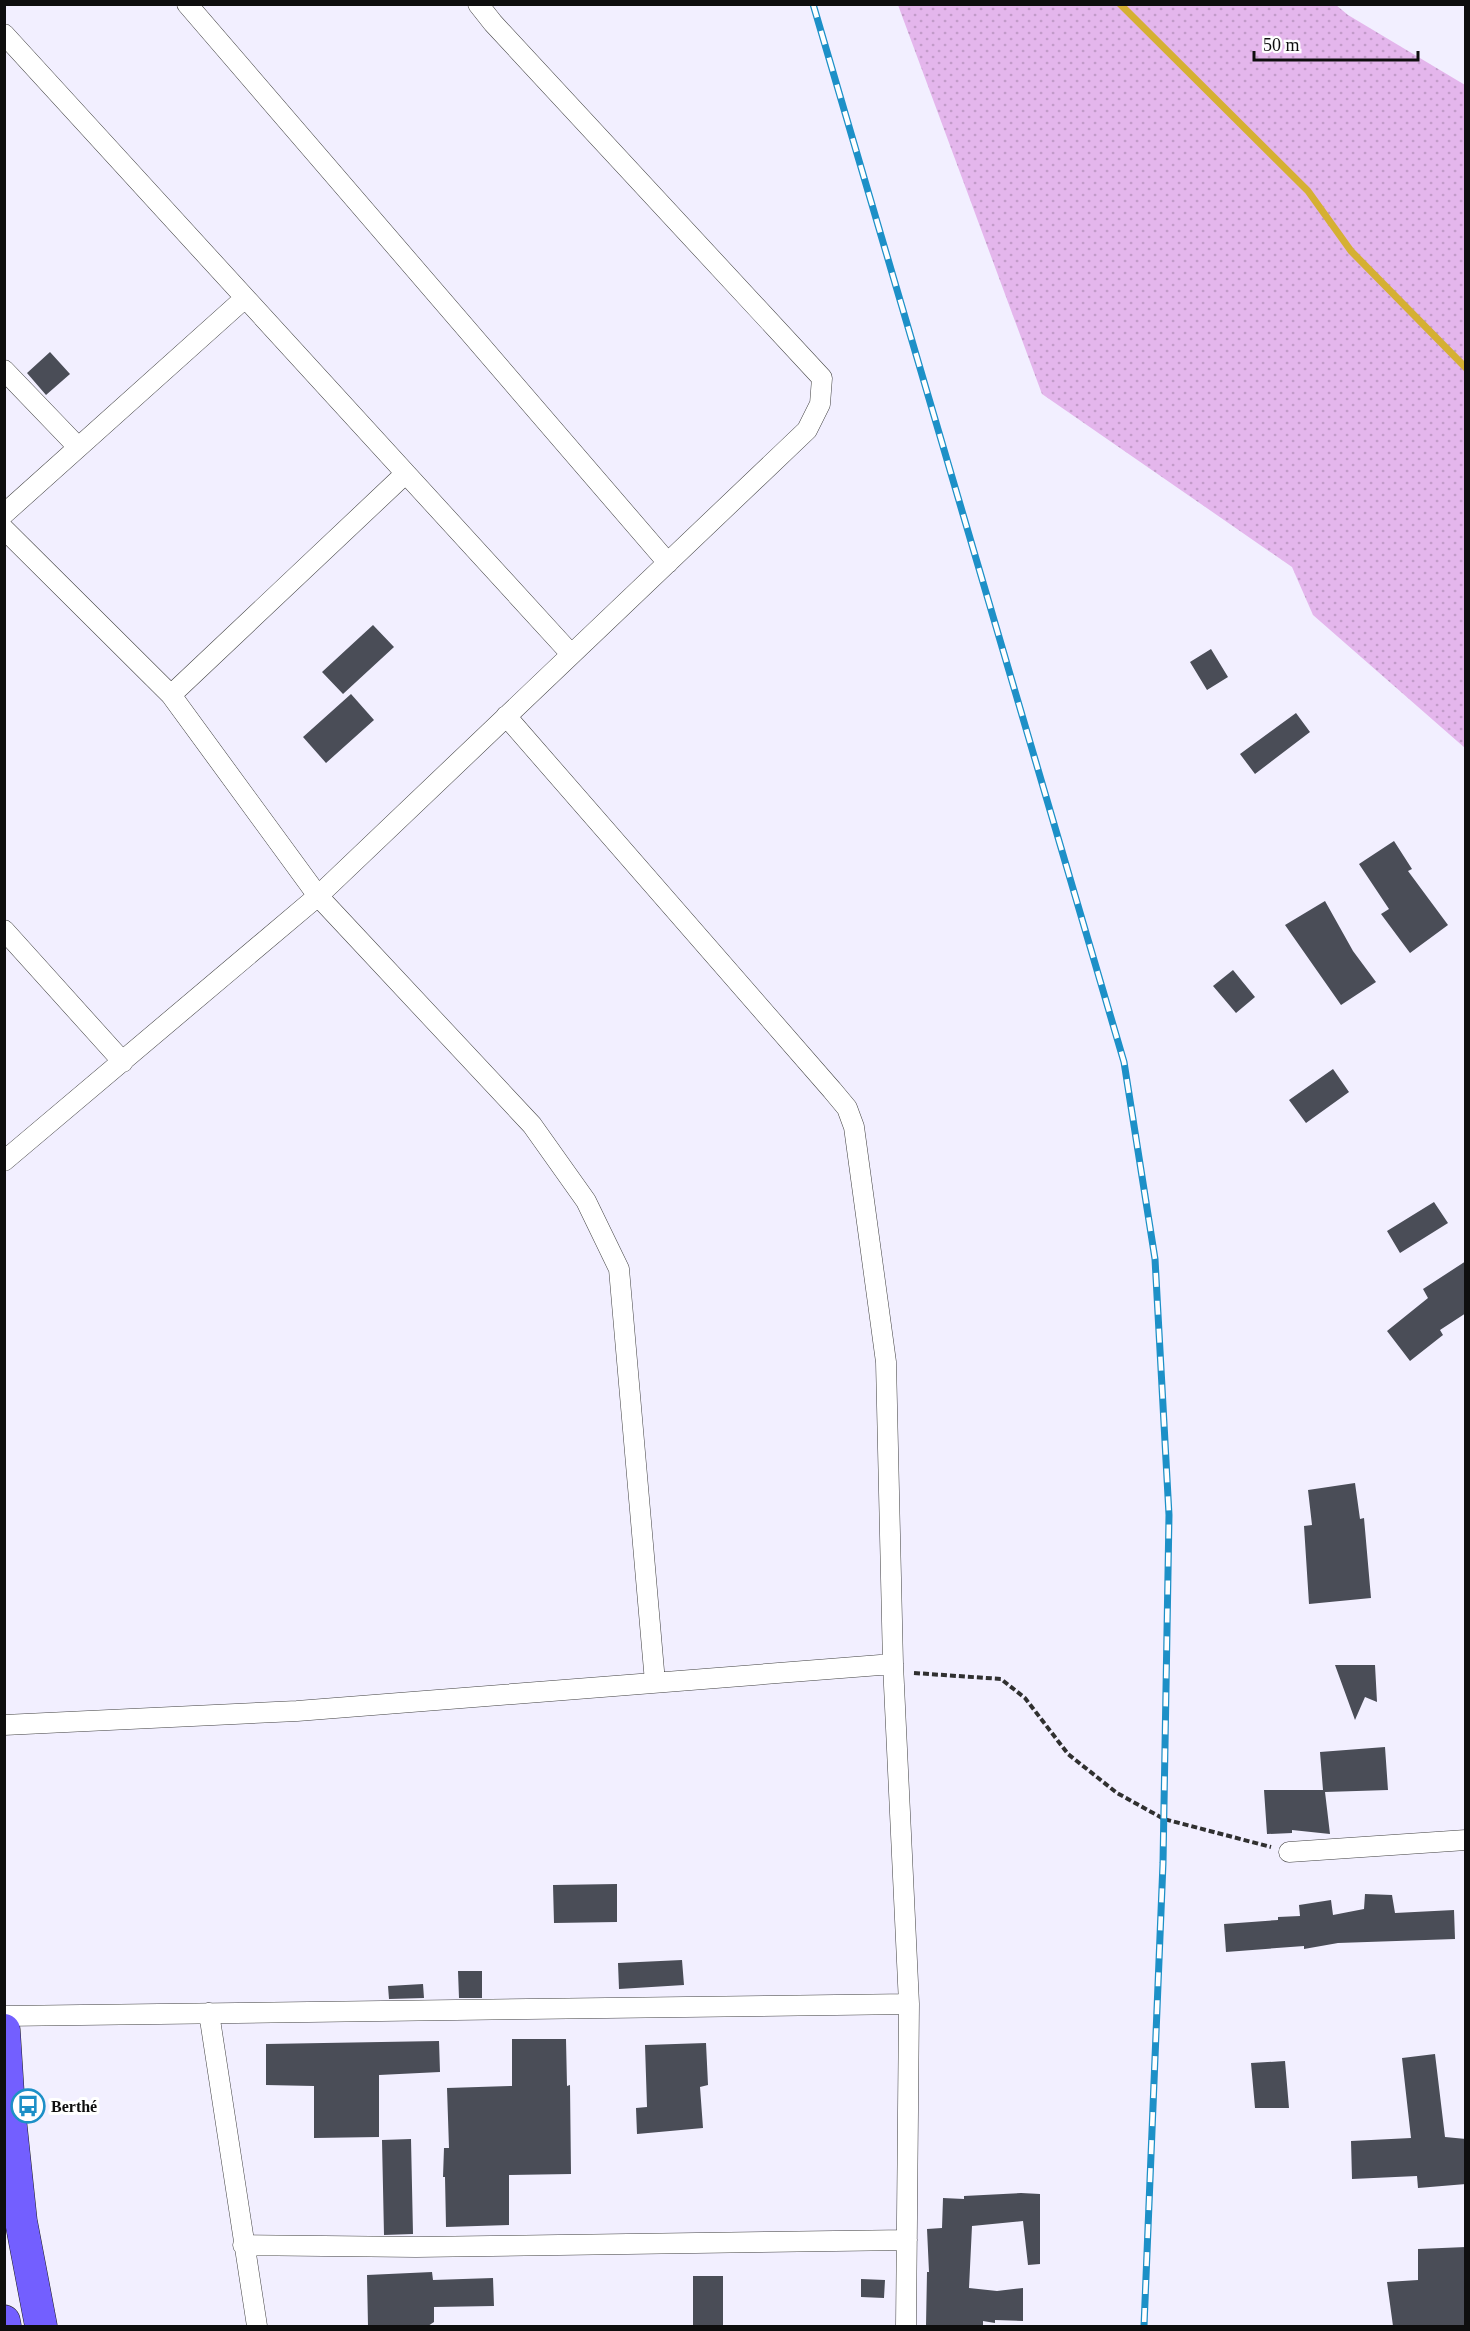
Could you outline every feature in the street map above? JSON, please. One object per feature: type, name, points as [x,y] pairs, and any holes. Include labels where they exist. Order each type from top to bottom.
[{"type":"main road","points":[[4,2030],[9,2108],[21,2221],[41,2326]]},
{"type":"main road","points":[[4,2321],[5,2326]]},
{"type":"street","points":[[187,4],[668,563]]},
{"type":"street","points":[[4,1161],[318,896],[807,430],[820,404],[822,378],[493,23],[478,4]]},
{"type":"street","points":[[4,34],[571,654]]},
{"type":"street","points":[[4,514],[244,298]]},
{"type":"street","points":[[4,370],[78,447]]},
{"type":"street","points":[[171,695],[405,474]]},
{"type":"street","points":[[4,529],[171,695],[318,896],[532,1125],[586,1201],[619,1269],[656,1682]]},
{"type":"street","points":[[506,716],[847,1108],[854,1127],[886,1362],[893,1664],[909,2004],[906,2326]]},
{"type":"street","points":[[4,930],[123,1062]]},
{"type":"street","points":[[4,1725],[297,1711],[893,1664]]},
{"type":"street","points":[[1289,1852],[1466,1840]]},
{"type":"street","points":[[4,2016],[909,2004]]},
{"type":"street","points":[[209,2013],[257,2326]]},
{"type":"street","points":[[243,2245],[416,2247],[907,2240]]},
{"type":"path","points":[[893,1664],[918,1674],[1001,1679],[1025,1698],[1068,1754],[1118,1792],[1164,1819],[1289,1852]]},
{"type":"shaded area","points":[[898,5],[1336,5],[1348,15],[1465,85],[1465,748],[1313,615],[1292,567],[1042,394]]},
{"type":"building","points":[[50,352],[70,374],[46,395],[27,373]]},
{"type":"building","points":[[373,625],[394,647],[343,694],[322,672]]},
{"type":"building","points":[[1211,649],[1228,677],[1207,690],[1190,662]]},
{"type":"building","points":[[351,694],[374,720],[326,763],[303,737]]},
{"type":"building","points":[[1296,713],[1310,732],[1255,774],[1240,754]]},
{"type":"building","points":[[1394,841],[1412,869],[1408,871],[1448,925],[1410,953],[1381,914],[1389,909],[1359,864]]},
{"type":"building","points":[[1325,901],[1353,951],[1376,982],[1341,1005],[1285,925]]},
{"type":"building","points":[[1233,970],[1255,997],[1236,1013],[1213,986]]},
{"type":"building","points":[[1333,1069],[1349,1092],[1306,1123],[1289,1100]]},
{"type":"building","points":[[1434,1202],[1448,1223],[1400,1253],[1387,1231]]},
{"type":"building","points":[[1466,1261],[1466,1313],[1440,1330],[1443,1335],[1410,1361],[1387,1331],[1428,1298],[1423,1289]]},
{"type":"building","points":[[1355,1483],[1360,1519],[1364,1518],[1371,1598],[1309,1604],[1304,1526],[1312,1525],[1308,1490]]},
{"type":"building","points":[[1335,1665],[1375,1665],[1377,1702],[1365,1697],[1355,1720]]},
{"type":"building","points":[[1385,1747],[1388,1790],[1325,1792],[1330,1834],[1292,1830],[1292,1833],[1267,1834],[1264,1790],[1323,1790],[1320,1752]]},
{"type":"building","points":[[617,1884],[617,1922],[554,1923],[553,1885]]},
{"type":"building","points":[[1365,1894],[1392,1895],[1395,1913],[1454,1910],[1455,1939],[1338,1943],[1304,1949],[1304,1946],[1226,1952],[1224,1924],[1300,1916],[1299,1905],[1331,1900],[1333,1915],[1364,1909]]},
{"type":"building","points":[[682,1960],[684,1985],[619,1989],[618,1963]]},
{"type":"building","points":[[458,1971],[482,1971],[482,1998],[459,1998]]},
{"type":"building","points":[[423,1984],[424,1998],[389,1999],[388,1986]]},
{"type":"building","points":[[512,2039],[566,2039],[567,2086],[570,2085],[571,2174],[509,2175],[509,2225],[446,2227],[445,2177],[443,2177],[444,2148],[449,2148],[447,2088],[512,2086]]},
{"type":"building","points":[[439,2041],[440,2072],[379,2075],[379,2137],[314,2138],[314,2086],[266,2085],[266,2044]]},
{"type":"building","points":[[706,2043],[708,2085],[700,2087],[703,2128],[637,2134],[636,2108],[647,2107],[645,2045]]},
{"type":"building","points":[[1435,2054],[1445,2137],[1466,2139],[1466,2184],[1418,2188],[1417,2176],[1352,2179],[1351,2141],[1411,2138],[1402,2058]]},
{"type":"building","points":[[1285,2061],[1289,2108],[1255,2108],[1251,2063]]},
{"type":"building","points":[[411,2139],[413,2234],[384,2235],[382,2140]]},
{"type":"building","points":[[1040,2194],[1040,2264],[1028,2265],[1023,2221],[972,2226],[969,2288],[997,2291],[1023,2288],[1023,2321],[995,2320],[995,2323],[983,2321],[983,2326],[926,2326],[927,2272],[929,2272],[927,2229],[942,2228],[943,2198],[964,2199],[964,2196]]},
{"type":"building","points":[[1466,2247],[1466,2326],[1393,2326],[1387,2282],[1418,2280],[1418,2249]]},
{"type":"building","points":[[432,2272],[433,2280],[493,2278],[494,2306],[434,2307],[434,2322],[428,2326],[368,2326],[367,2275]]},
{"type":"building","points":[[693,2276],[723,2276],[723,2326],[693,2326]]},
{"type":"building","points":[[861,2279],[885,2280],[884,2298],[861,2297]]},
{"type":"waterway","points":[[1120,4],[1308,191],[1351,251],[1466,368]]},
{"type":"railway","points":[[813,4],[1124,1062],[1155,1259],[1169,1515],[1163,1863],[1144,2326]]},
{"type":"place","name":"Berthé","points":[[28,2106]]}]
